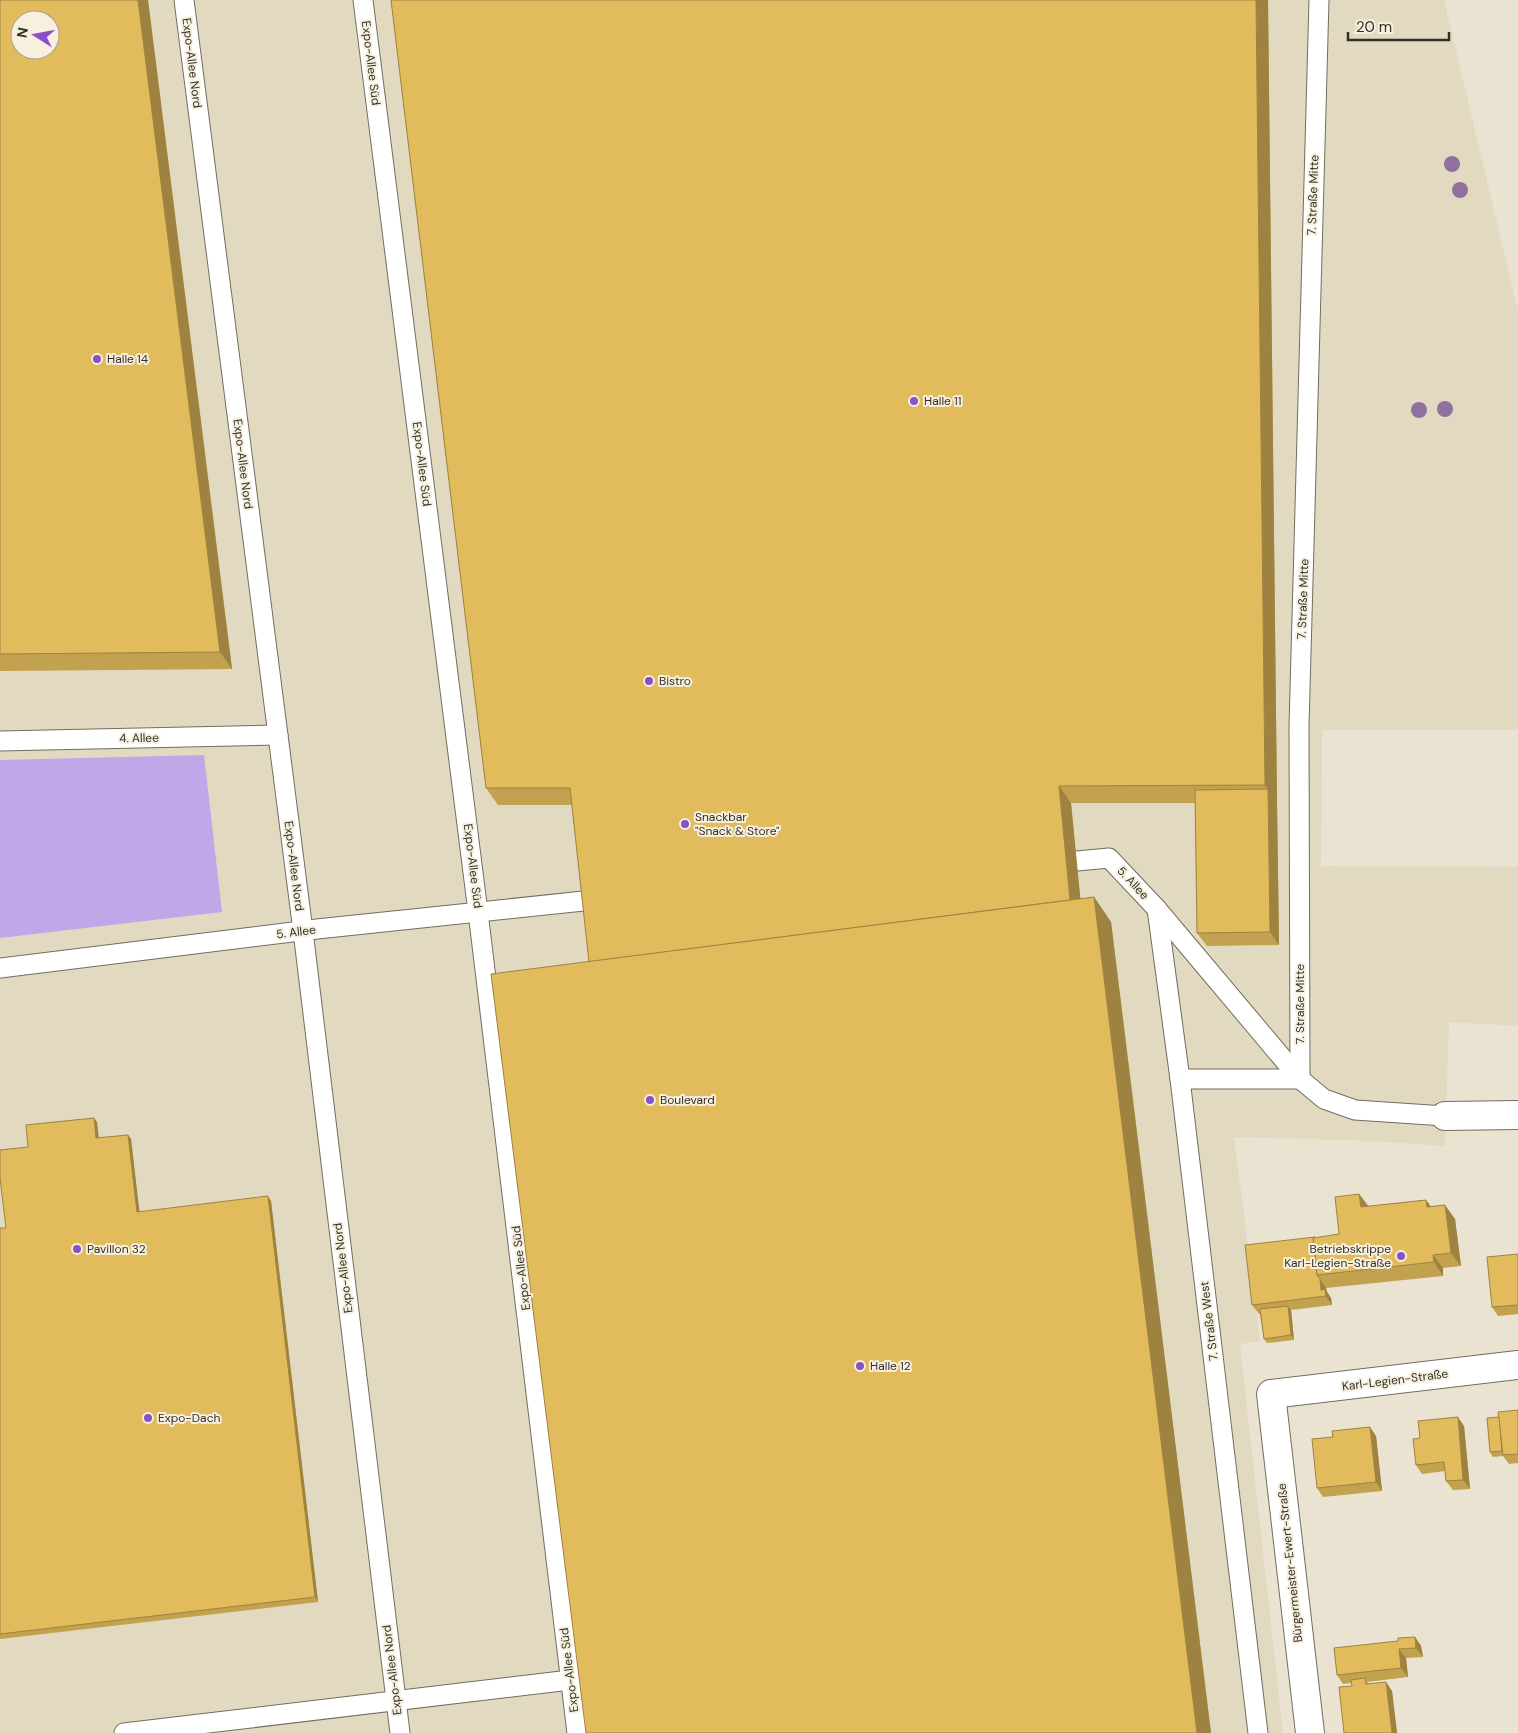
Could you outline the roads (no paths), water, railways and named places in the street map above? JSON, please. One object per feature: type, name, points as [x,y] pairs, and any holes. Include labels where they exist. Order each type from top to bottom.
[{"type":"street","points":[[1445,1116],[1518,1116]]},
{"type":"street","name":"Karl-Legien-Straße","points":[[1271,1394],[1518,1365]]},
{"type":"street","name":"Bürgermeister-Ewert-Straße","points":[[1271,1394],[1310,1733]]},
{"type":"lane","name":"Expo-Allee Nord","points":[[184,0],[303,931],[400,1733]]},
{"type":"lane","name":"Expo-Allee Süd","points":[[364,0],[478,912],[577,1733]]},
{"type":"lane","name":"7. Straße Mitte","points":[[1300,1079],[1299,726],[1318,0]]},
{"type":"lane","name":"4. Allee","points":[[0,740],[278,736]]},
{"type":"lane","name":"5. Allee","points":[[1077,861],[1110,858],[1157,909]]},
{"type":"lane","name":"5. Allee","points":[[0,968],[303,931],[593,900]]},
{"type":"lane","points":[[1157,909],[1300,1079],[1324,1099],[1355,1110],[1445,1116]]},
{"type":"lane","name":"7. Straße West","points":[[1157,909],[1180,1079],[1258,1733]]},
{"type":"lane","points":[[1180,1079],[1300,1079]]},
{"type":"lane","points":[[124,1733],[570,1680]]},
{"type":"place","name":"Halle 14","points":[[97,359]]},
{"type":"place","name":"Halle 11","points":[[914,401]]},
{"type":"place","name":"Bistro","points":[[649,681]]},
{"type":"place","name":"Snackbar \"Snack & Store\"","points":[[685,824]]},
{"type":"place","name":"Boulevard","points":[[650,1100]]},
{"type":"place","name":"Pavillon 32","points":[[77,1249]]},
{"type":"place","name":"Betriebskrippe Karl-Legien-Straße","points":[[1401,1256]]},
{"type":"place","name":"Halle 12","points":[[860,1366]]},
{"type":"place","name":"Expo-Dach","points":[[148,1418]]}]
